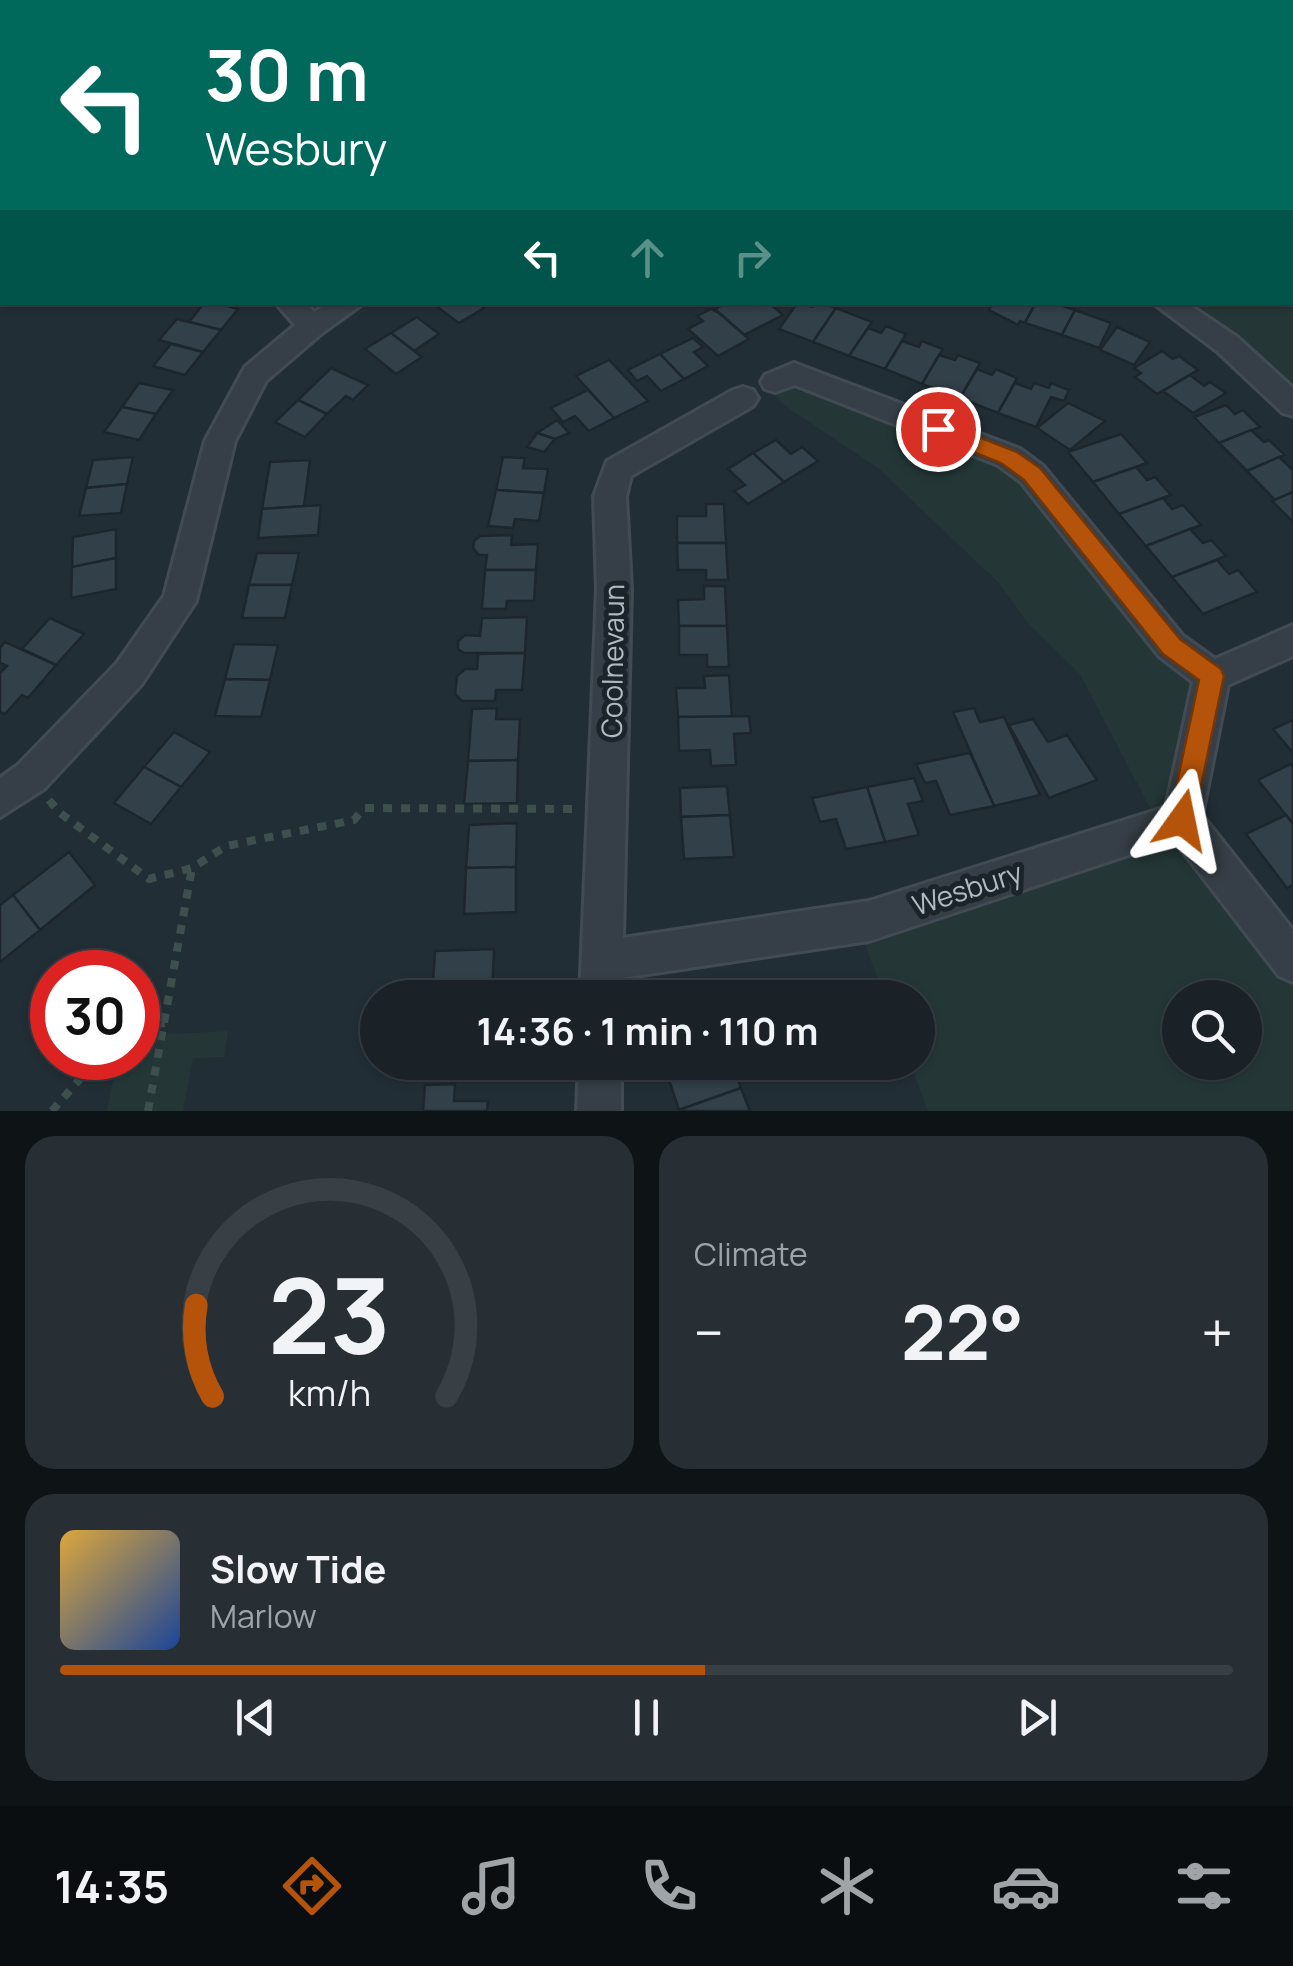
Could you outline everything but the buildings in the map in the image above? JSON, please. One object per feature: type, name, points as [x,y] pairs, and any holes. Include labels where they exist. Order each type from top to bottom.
[{"type":"street","points":[[291,305],[312,326]]},
{"type":"street","points":[[0,800],[31,777],[128,674],[179,600],[220,441],[255,374],[312,326],[347,305]]},
{"type":"street","points":[[1169,305],[1227,344],[1293,406]]},
{"type":"street","points":[[775,382],[794,372],[1009,457],[1032,474],[1172,646],[1212,676]]},
{"type":"street","name":"Coolnevaun","points":[[602,979],[614,588],[610,496],[618,469],[743,398]]},
{"type":"street","points":[[1212,676],[1293,640]]},
{"type":"street","points":[[1212,676],[1182,820],[1293,962]]},
{"type":"street","name":"Wesbury","points":[[602,979],[869,921],[1182,820]]},
{"type":"street","points":[[599,1111],[600,1080]]},
{"type":"path","points":[[31,777],[60,814],[149,878],[192,868],[226,846],[354,820],[364,808],[609,809]]},
{"type":"path","points":[[148,1111],[192,868]]},
{"type":"path","points":[[160,1024],[165,1023]]},
{"type":"path","points":[[52,1111],[79,1080]]},
{"type":"green space","points":[[1191,305],[1293,305],[1293,404],[1185,314]]},
{"type":"green space","points":[[794,373],[1009,457],[1212,676],[1182,821],[1293,962],[1293,1111],[928,1111],[916,1080],[935,1080],[935,980],[878,980],[857,924],[1160,827],[1080,674],[1028,623],[998,582],[878,468],[784,405],[771,391]]},
{"type":"green space","points":[[228,1031],[224,1057],[193,1058],[183,1111],[107,1111],[113,1080],[160,1080],[160,1035]]},
{"type":"route","points":[[938,429],[1009,457],[1032,474],[1172,646],[1212,676],[1182,820]]}]
